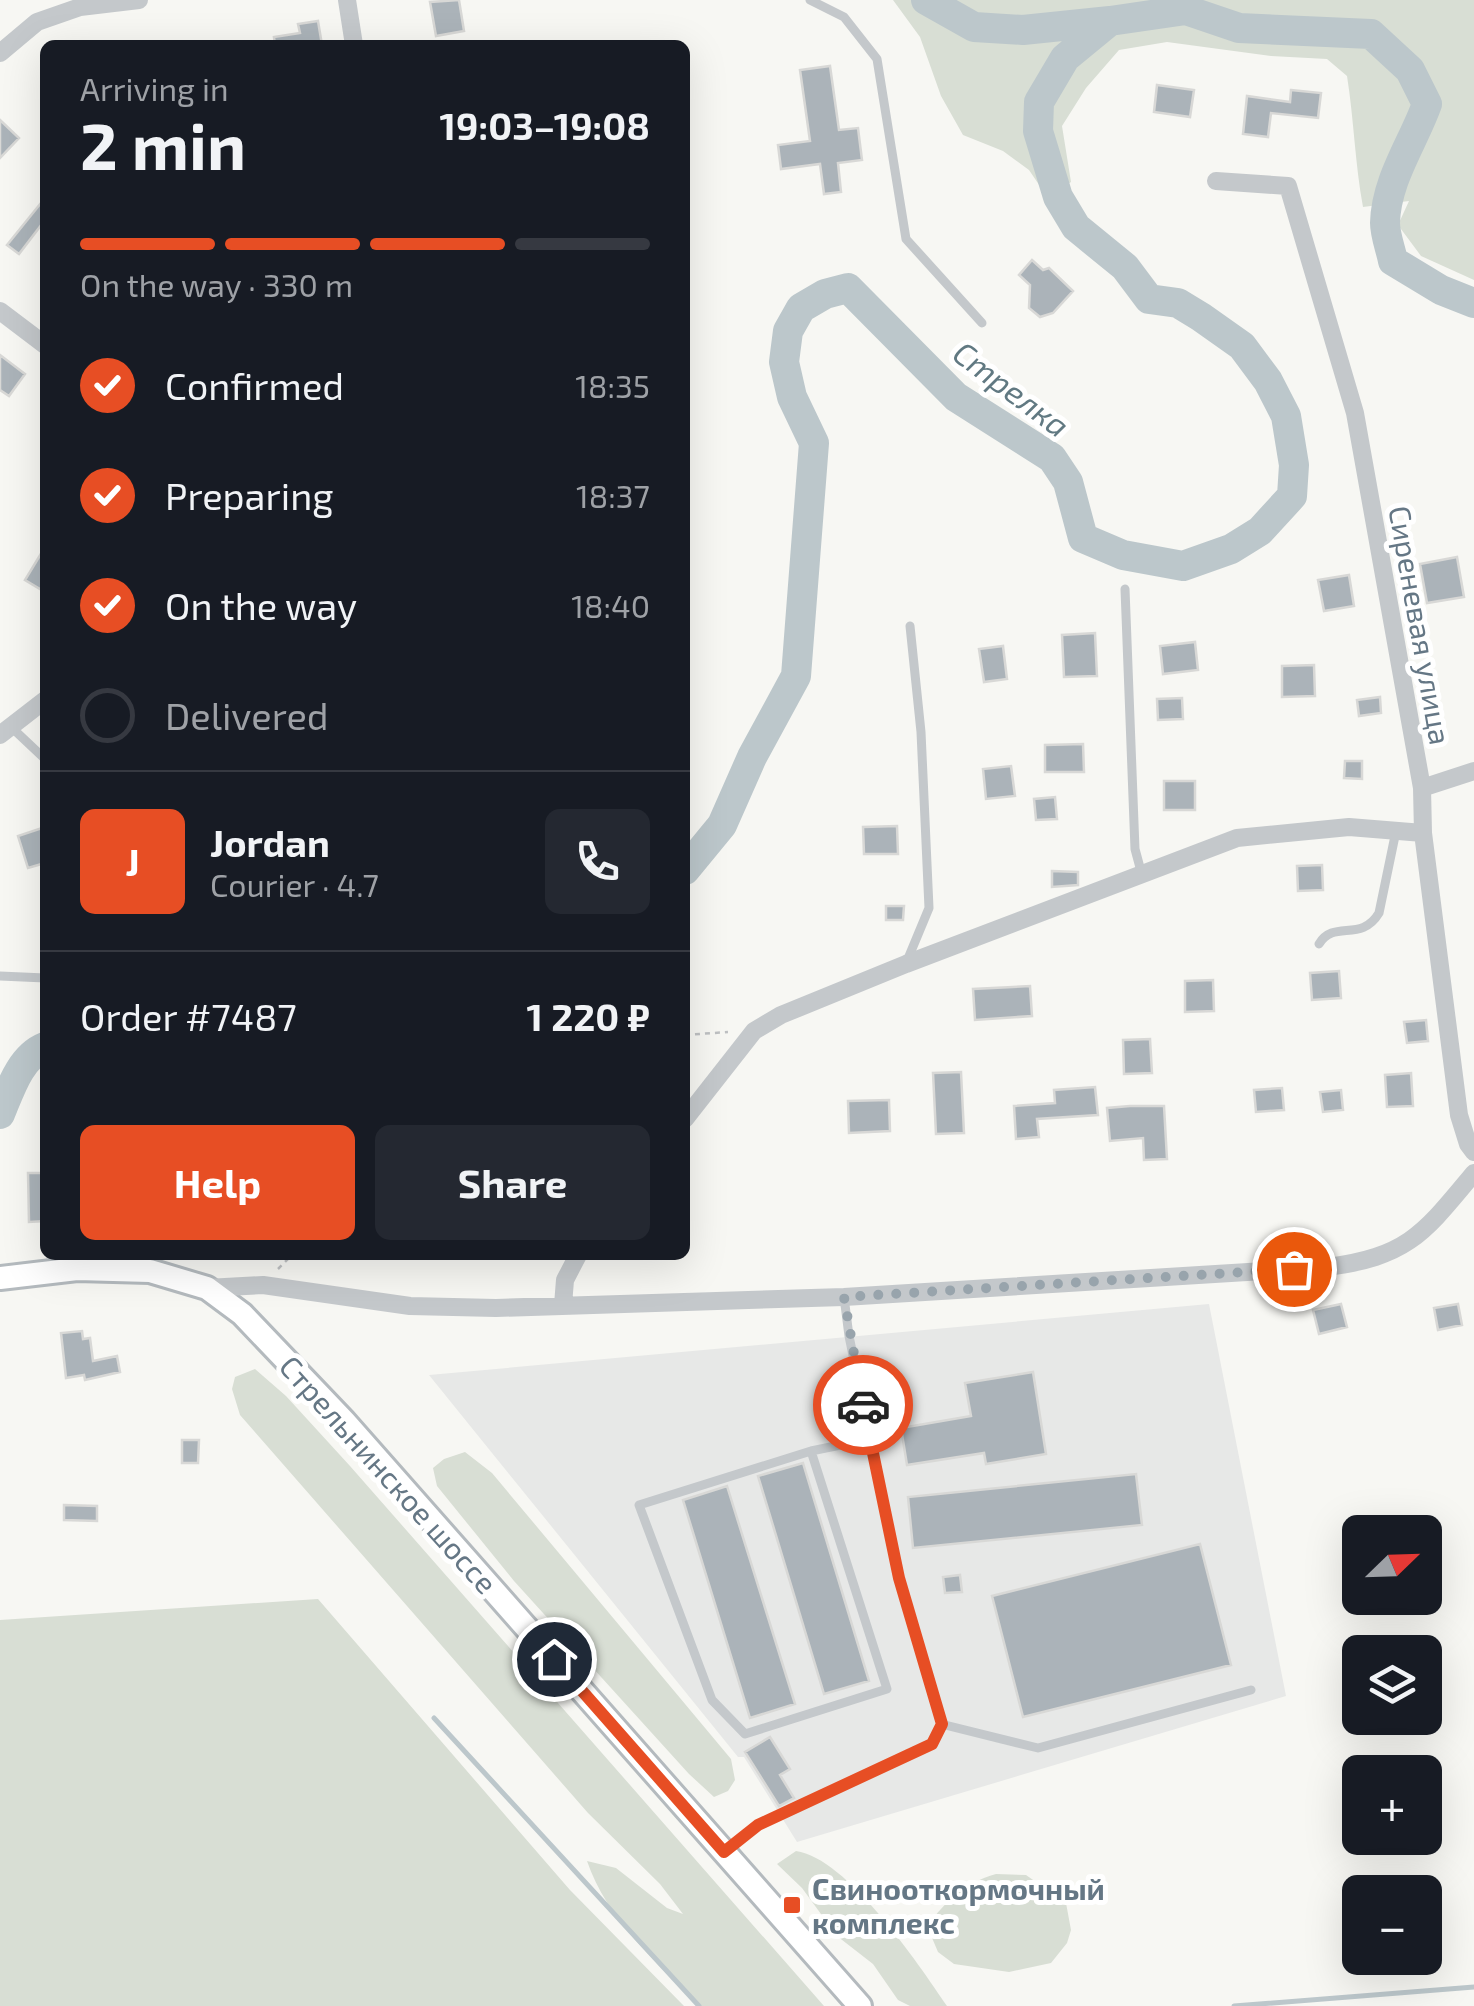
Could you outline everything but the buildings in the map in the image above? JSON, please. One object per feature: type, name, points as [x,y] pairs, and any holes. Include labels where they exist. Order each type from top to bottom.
[{"type":"main road","name":"Стрельнинское шоссе","points":[[0,1278],[77,1269],[150,1271],[207,1288],[242,1314],[338,1415],[860,2006]]},
{"type":"street","points":[[0,53],[37,22],[80,7],[139,0]]},
{"type":"street","points":[[347,0],[353,40]]},
{"type":"street","name":"Сиреневая улица","points":[[1216,181],[1288,186],[1355,413],[1422,788],[1422,833],[1460,1115],[1474,1152]]},
{"type":"street","points":[[0,311],[40,341]]},
{"type":"street","points":[[5,730],[40,704]]},
{"type":"street","points":[[1422,788],[1474,771]]},
{"type":"street","points":[[690,1113],[754,1031],[781,1015],[906,964],[1237,838],[1349,827],[1422,833]]},
{"type":"street","points":[[207,1288],[263,1284],[410,1306],[563,1305],[844,1297],[1328,1267],[1369,1261],[1405,1245],[1433,1223],[1474,1173]]},
{"type":"street","points":[[563,1305],[565,1280],[575,1260]]},
{"type":"lane","points":[[810,0],[844,17],[877,59],[906,239],[982,323]]},
{"type":"lane","points":[[1125,589],[1136,848],[1142,875]]},
{"type":"lane","points":[[906,964],[928,908],[921,732],[910,626]]},
{"type":"lane","points":[[5,730],[40,756]]},
{"type":"lane","points":[[1319,944],[1332,931],[1360,930],[1373,922],[1379,913],[1396,831]]},
{"type":"lane","points":[[0,976],[40,978]]},
{"type":"lane","points":[[724,1852],[758,1825],[932,1744],[942,1724],[899,1578],[844,1297]]},
{"type":"lane","points":[[811,1451],[887,1689],[745,1734],[712,1700],[639,1505],[811,1451],[870,1439]]},
{"type":"lane","points":[[942,1724],[1038,1748],[1251,1690]]},
{"type":"path","points":[[690,1035],[754,1031]]},
{"type":"shaded area","points":[[893,0],[1474,0],[1474,280],[1421,256],[1398,225],[1409,201],[1363,207],[1347,76],[1327,59],[1167,42],[1119,50],[1086,88],[1062,126],[1071,182],[1048,198],[1029,170],[1003,151],[963,135],[941,96],[920,37]]},
{"type":"shaded area","points":[[1209,1304],[1286,1696],[797,1842],[744,1757],[738,1757],[429,1375]]},
{"type":"shaded area","points":[[255,1369],[286,1396],[350,1466],[824,2006],[698,2006],[635,1939],[607,1902],[587,1861],[616,1868],[667,1908],[683,1914],[660,1884],[588,1813],[240,1415],[232,1389],[235,1377]]},
{"type":"shaded area","points":[[465,1452],[492,1473],[731,1759],[735,1780],[728,1791],[714,1797],[689,1774],[514,1581],[437,1486],[433,1468],[444,1459]]},
{"type":"shaded area","points":[[318,1599],[570,1890],[684,2006],[0,2006],[0,1620]]},
{"type":"shaded area","points":[[796,1851],[816,1858],[859,1892],[900,1940],[947,2006],[910,2006],[898,2000],[873,1964],[837,1936],[802,1888],[777,1864]]},
{"type":"shaded area","points":[[996,1874],[1026,1875],[1066,1903],[1071,1930],[1067,1943],[1051,1963],[1009,1972],[954,1964],[938,1952],[927,1926],[957,1894]]},
{"type":"waterway","points":[[926,0],[974,27],[1023,30],[1110,21]]},
{"type":"waterway","name":"Стрелка","points":[[690,864],[722,825],[752,757],[796,676],[814,443],[792,397],[784,362],[788,331],[801,308],[825,294],[848,288],[956,397],[1052,458],[1068,482],[1083,538],[1123,555],[1183,566],[1231,549],[1260,531],[1292,496],[1294,465],[1286,416],[1268,381],[1242,346],[1178,303],[1149,299],[1125,267],[1076,227],[1058,197],[1038,131],[1039,102],[1065,58],[1110,21],[1186,10],[1239,28],[1371,34],[1410,70],[1427,104],[1390,192],[1385,228],[1393,261],[1441,290],[1474,303]]},
{"type":"waterway","name":"Стрелка","points":[[0,1114],[22,1066],[40,1050]]},
{"type":"waterway","points":[[434,1718],[699,2006]]},
{"type":"waterway","points":[[1234,2006],[1474,1987]]},
{"type":"way so far","points":[[863,1405],[844,1297],[1294,1269]]},
{"type":"place","name":"Свинооткормочный комплекс","points":[[792,1905]]},
{"type":"route","points":[[554,1659],[724,1852],[758,1825],[932,1744],[942,1724],[899,1578],[863,1405]]}]
